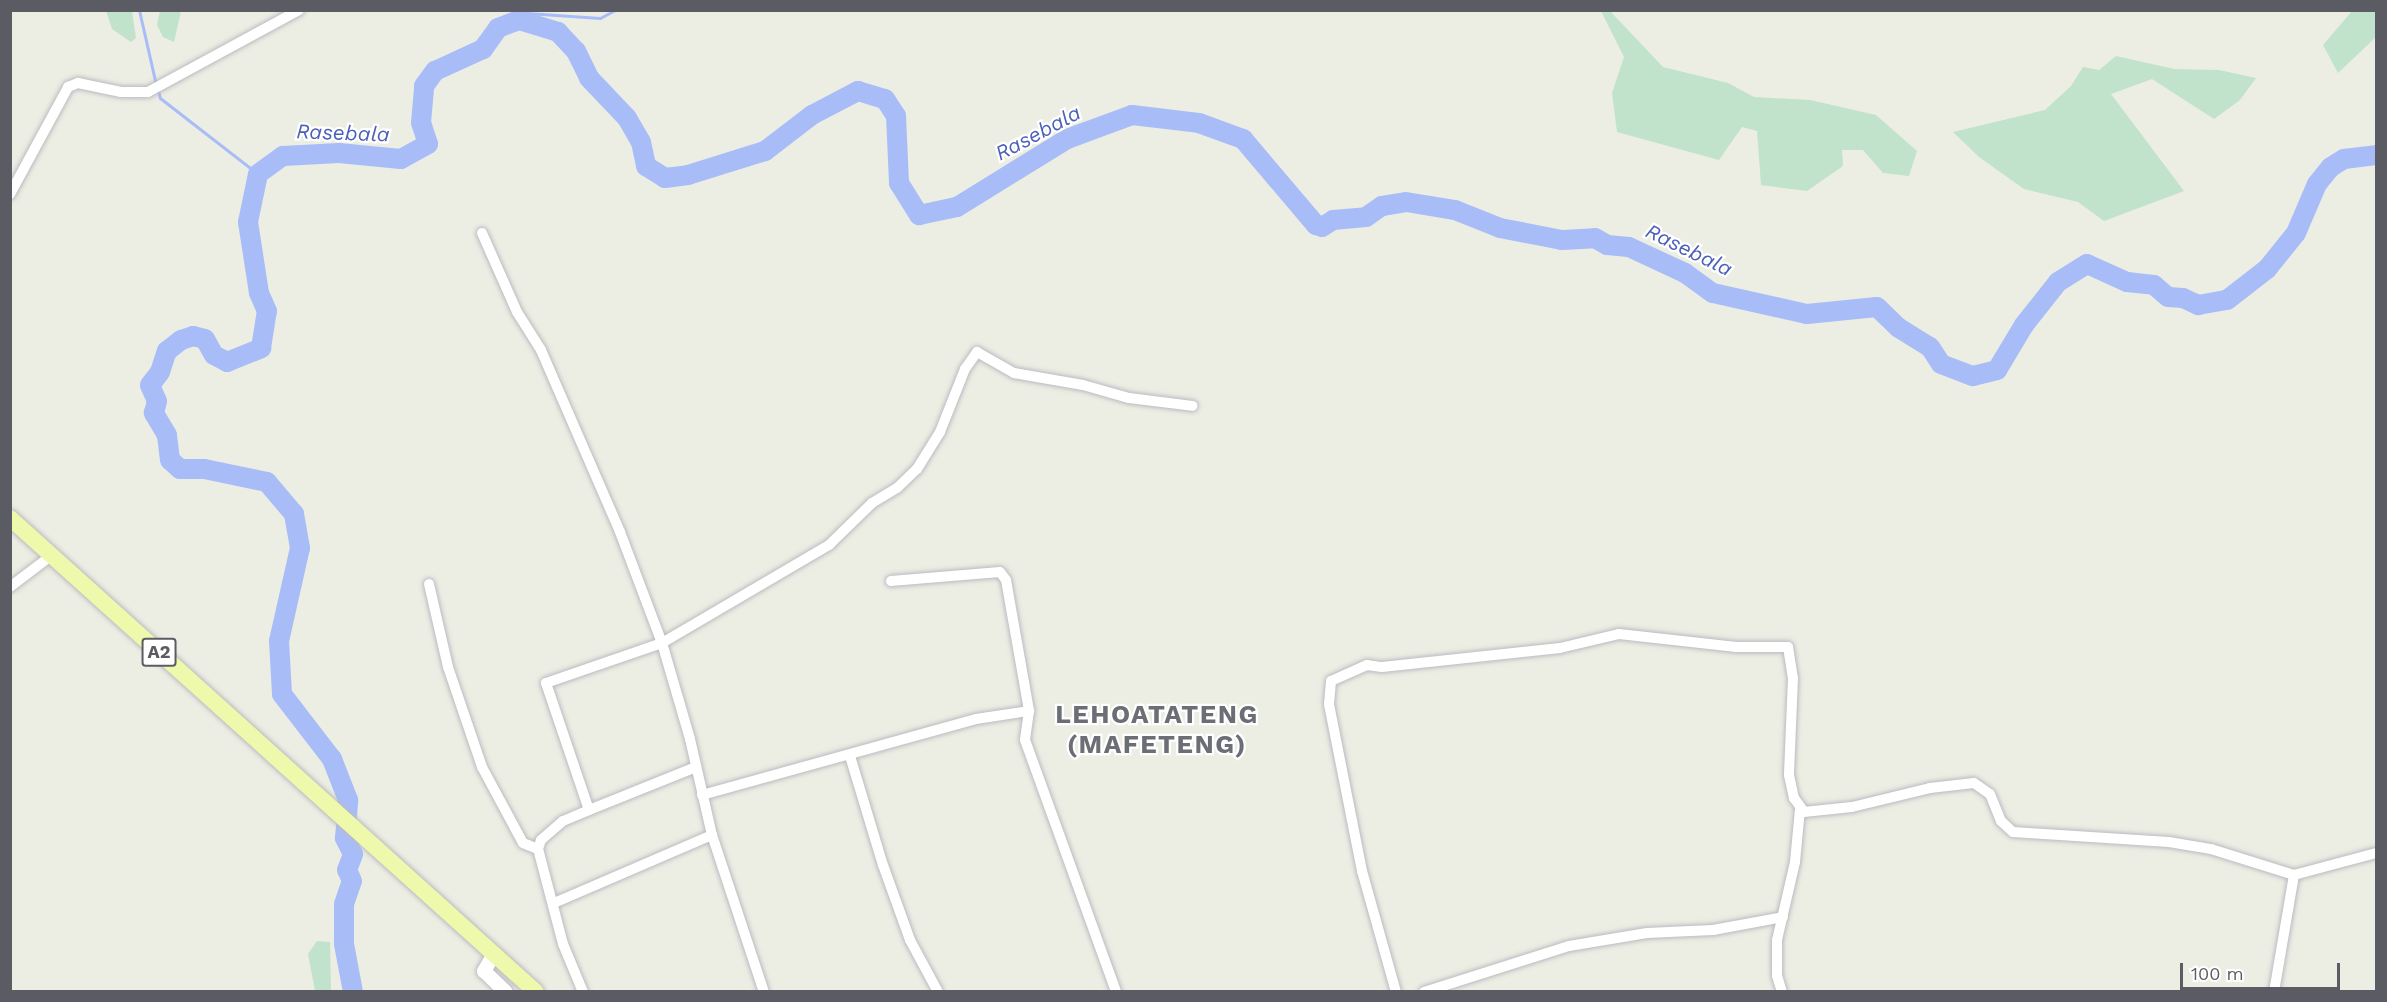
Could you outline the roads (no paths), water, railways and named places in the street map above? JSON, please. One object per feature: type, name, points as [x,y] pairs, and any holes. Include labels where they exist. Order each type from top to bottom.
[{"type":"main road","name":"A2","points":[[10,518],[536,992]]},
{"type":"street","points":[[10,194],[68,87],[78,83],[121,92],[148,92],[299,10]]},
{"type":"street","points":[[482,233],[517,312],[541,350],[608,500],[662,643],[696,767],[712,836],[764,992]]},
{"type":"street","points":[[589,810],[546,683],[662,643],[829,545],[872,503],[897,488],[917,469],[940,432],[965,369],[977,352],[1014,373],[1083,385],[1129,398],[1193,406]]},
{"type":"street","points":[[10,587],[52,555]]},
{"type":"street","points":[[891,581],[1000,572],[1009,587],[1029,711],[1025,740],[1032,767],[1116,992]]},
{"type":"street","points":[[429,584],[448,667],[482,767],[523,843],[538,849]]},
{"type":"street","points":[[1396,992],[1362,871],[1338,762],[1328,690],[1331,681],[1346,671],[1367,665],[1382,667],[1522,649],[1560,648],[1619,634],[1736,647],[1788,647],[1793,678],[1789,775],[1800,809],[1795,862],[1782,918],[1776,961],[1782,992]]},
{"type":"street","points":[[702,795],[850,756],[964,722],[1029,711]]},
{"type":"street","points":[[850,756],[902,918],[938,992]]},
{"type":"street","points":[[583,992],[563,944],[538,849],[547,833],[589,810],[696,767]]},
{"type":"street","points":[[1800,809],[1809,812],[1852,807],[1930,788],[1974,783],[1990,794],[2001,821],[2013,832],[2169,842],[2211,849],[2294,874],[2376,853]]},
{"type":"street","points":[[554,903],[712,836]]},
{"type":"street","points":[[2274,992],[2294,874]]},
{"type":"street","points":[[1424,992],[1569,946],[1641,934],[1734,927],[1782,918]]},
{"type":"street","points":[[494,954],[484,971],[506,992]]},
{"type":"waterway","points":[[139,10],[156,85]]},
{"type":"waterway","points":[[519,20],[527,13],[600,18],[615,10]]},
{"type":"waterway","name":"Rasebala","points":[[353,992],[344,944],[344,904],[352,881],[347,870],[353,854],[345,838],[348,800],[332,759],[282,694],[279,641],[300,548],[294,514],[267,482],[204,469],[180,469],[170,460],[167,435],[154,413],[157,401],[150,385],[160,372],[167,351],[181,340],[193,336],[205,339],[214,355],[227,362],[261,348],[267,311],[259,293],[248,222],[258,174],[283,156],[339,153],[401,159],[428,144],[421,123],[424,86],[435,71],[483,49],[498,28],[519,20],[558,32],[576,51],[589,78],[627,118],[641,142],[646,166],[665,178],[688,175],[765,151],[812,115],[858,91],[885,99],[896,116],[899,183],[919,215],[957,207],[1067,139],[1132,115],[1199,123],[1243,139],[1316,225],[1322,227],[1333,220],[1366,217],[1382,206],[1406,202],[1455,210],[1500,228],[1562,240],[1595,238],[1607,245],[1629,247],[1685,273],[1713,293],[1807,314],[1877,307],[1899,328],[1930,347],[1941,364],[1973,376],[1997,370],[2024,325],[2058,282],[2087,264],[2127,282],[2154,285],[2168,297],[2183,298],[2198,305],[2227,300],[2267,269],[2296,233],[2317,184],[2331,167],[2344,159],[2376,155]]},
{"type":"waterway","points":[[158,91],[160,98],[258,174]]},
{"type":"district","name":"LEHOATATENG (MAFETENG)","points":[[1157,730]]}]
